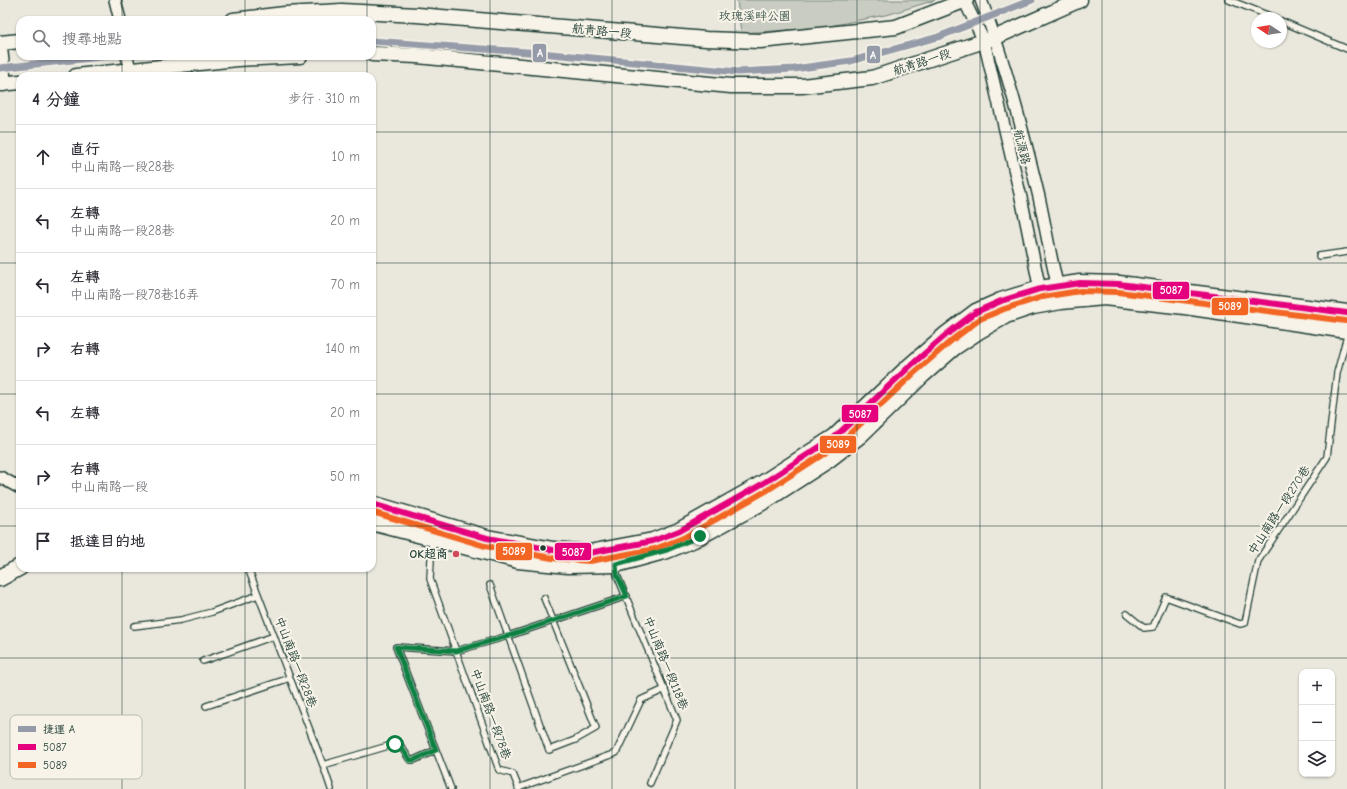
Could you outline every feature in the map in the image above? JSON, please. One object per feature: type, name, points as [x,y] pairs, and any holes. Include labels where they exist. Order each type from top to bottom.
[{"type":"main road","points":[[1059,293],[1080,283],[1119,284],[1347,313]]},
{"type":"main road","points":[[376,523],[518,560],[568,565],[667,550],[694,539],[764,500],[829,459],[860,435],[922,375],[954,347],[1006,315],[1033,306],[1041,296],[1059,293],[1185,306],[1347,330]]},
{"type":"main road","points":[[376,505],[434,521],[487,538],[503,540],[525,546],[614,557]]},
{"type":"main road","points":[[0,578],[16,569]]},
{"type":"street","points":[[115,0],[119,16]]},
{"type":"street","name":"航源路","points":[[965,0],[990,39],[1024,137],[1039,198],[1059,293]]},
{"type":"street","name":"航青路一段","points":[[268,16],[342,11],[425,16],[706,40],[760,41],[896,26],[965,0]]},
{"type":"street","name":"航源路","points":[[981,0],[1041,296]]},
{"type":"street","name":"航青路一段","points":[[376,54],[417,56],[731,86],[802,86],[872,78],[990,39],[1080,0]]},
{"type":"street","points":[[0,43],[16,41]]},
{"type":"street","points":[[0,48],[2,84],[16,82]]},
{"type":"street","points":[[128,60],[130,70]]},
{"type":"street","points":[[112,72],[237,60]]},
{"type":"street","points":[[0,477],[16,486]]},
{"type":"lane","points":[[1229,0],[1260,12]]},
{"type":"lane","points":[[1287,24],[1347,49]]},
{"type":"lane","points":[[1319,256],[1347,252]]},
{"type":"lane","name":"中山南路一段270巷","points":[[1127,614],[1144,628],[1153,627],[1166,597],[1240,624],[1245,623],[1258,561],[1327,457],[1337,373],[1347,336]]},
{"type":"lane","name":"中山南路一段78巷","points":[[434,521],[430,579],[499,770],[513,774],[518,788]]},
{"type":"lane","name":"中山南路一段118巷","points":[[614,557],[617,575],[627,596],[677,720],[650,783]]},
{"type":"lane","name":"中山南路一段28巷","points":[[249,572],[331,789]]},
{"type":"lane","points":[[490,585],[549,750],[575,740],[596,728],[544,598]]},
{"type":"lane","points":[[134,626],[181,620],[212,612],[258,595]]},
{"type":"lane","points":[[451,789],[396,647],[456,651],[508,636],[627,596]]},
{"type":"lane","points":[[203,661],[274,636]]},
{"type":"lane","points":[[206,706],[290,678]]},
{"type":"lane","points":[[518,788],[616,753],[640,700],[665,689]]},
{"type":"lane","points":[[322,765],[395,744],[400,746],[410,760],[414,760],[436,750]]},
{"type":"green space","name":"玫瑰溪畔公園","points":[[737,0],[935,0],[890,14],[820,28],[741,33]]},
{"type":"metro line","name":"A","points":[[376,41],[541,53],[738,72],[794,69],[851,61],[938,37],[1032,0]]},
{"type":"metro line","name":"A","points":[[0,68],[73,60]]},
{"type":"transit line","name":"5087","points":[[376,505],[487,538],[553,550],[589,553],[653,541],[679,531],[762,484],[835,437],[909,367],[947,334],[976,312],[1001,301],[1040,289],[1080,283],[1119,284],[1347,313]]},
{"type":"transit line","name":"5089","points":[[376,513],[485,546],[552,558],[590,561],[655,549],[683,538],[766,491],[839,444],[914,373],[952,340],[980,319],[1004,309],[1042,297],[1080,291],[1118,292],[1346,321]]},
{"type":"place","name":"OK超商","points":[[456,554]]},
{"type":"route","points":[[395,744],[400,746],[410,760],[414,760],[436,750],[396,647],[456,651],[508,636],[627,596],[617,575],[616,564],[667,550],[700,536]]}]
